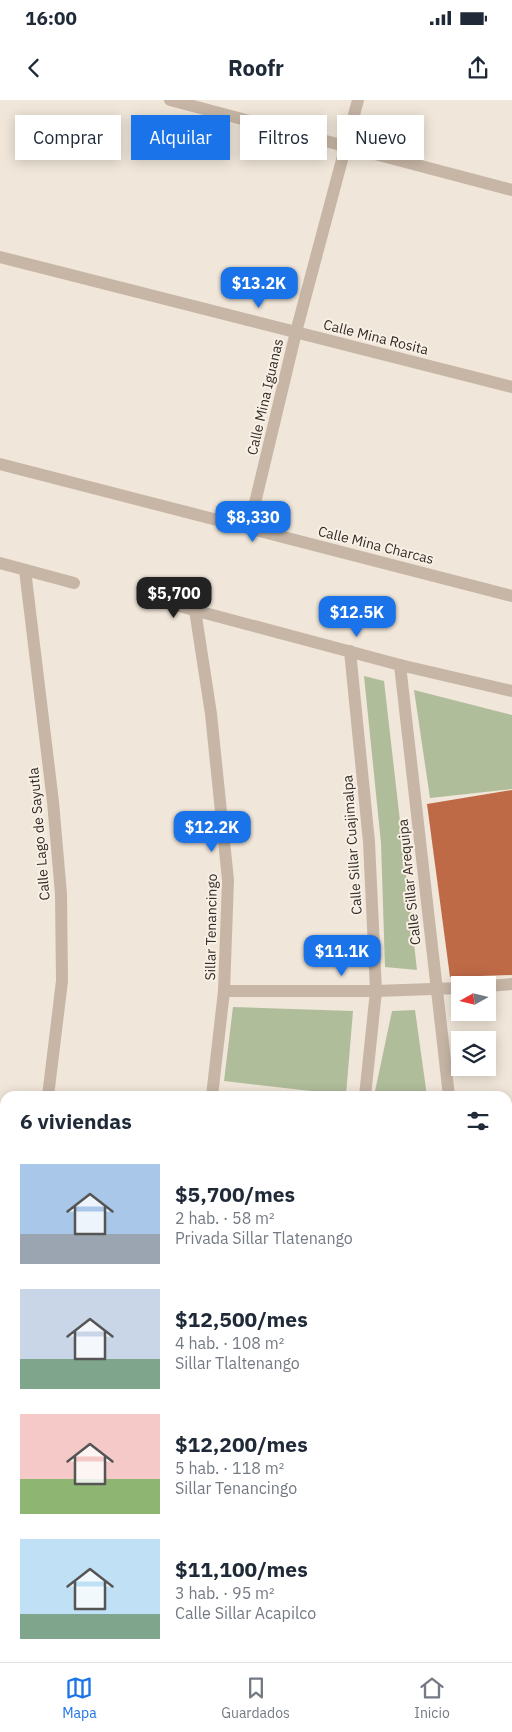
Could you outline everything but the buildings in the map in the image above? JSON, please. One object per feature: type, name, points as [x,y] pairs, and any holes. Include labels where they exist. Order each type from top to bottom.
[{"type":"street","points":[[170,100],[337,143]]},
{"type":"street","name":"Calle Mina Iguanas","points":[[354,115],[358,100]]},
{"type":"street","name":"Calle Mina Iguanas","points":[[249,528],[296,332],[342,160]]},
{"type":"street","points":[[401,160],[512,190]]},
{"type":"street","name":"Calle Mina Rosita","points":[[0,257],[512,387]]},
{"type":"street","name":"Calle Mina Charcas","points":[[0,464],[512,596]]},
{"type":"street","points":[[0,563],[74,583]]},
{"type":"street","name":"Calle Lago de Sayutla","points":[[25,570],[53,802],[61,894],[62,981],[49,1091]]},
{"type":"street","points":[[160,601],[400,665],[512,691]]},
{"type":"street","name":"Sillar Tenancingo","points":[[195,610],[211,714],[228,880],[224,991],[213,1091]]},
{"type":"street","name":"Calle Sillar Cuajimalpa","points":[[350,651],[369,842],[376,991],[366,1091]]},
{"type":"street","name":"Calle Sillar Arequipa","points":[[400,665],[448,1091]]},
{"type":"street","points":[[496,985],[512,984]]},
{"type":"street","points":[[224,991],[376,991],[451,989]]},
{"type":"green space","points":[[364,676],[384,681],[417,970],[385,967],[381,843]]},
{"type":"green space","points":[[414,690],[512,715],[512,789],[430,798]]},
{"type":"green space","points":[[233,1007],[353,1011],[346,1091],[311,1091],[224,1081]]},
{"type":"green space","points":[[415,1010],[426,1091],[375,1091],[392,1011]]}]
